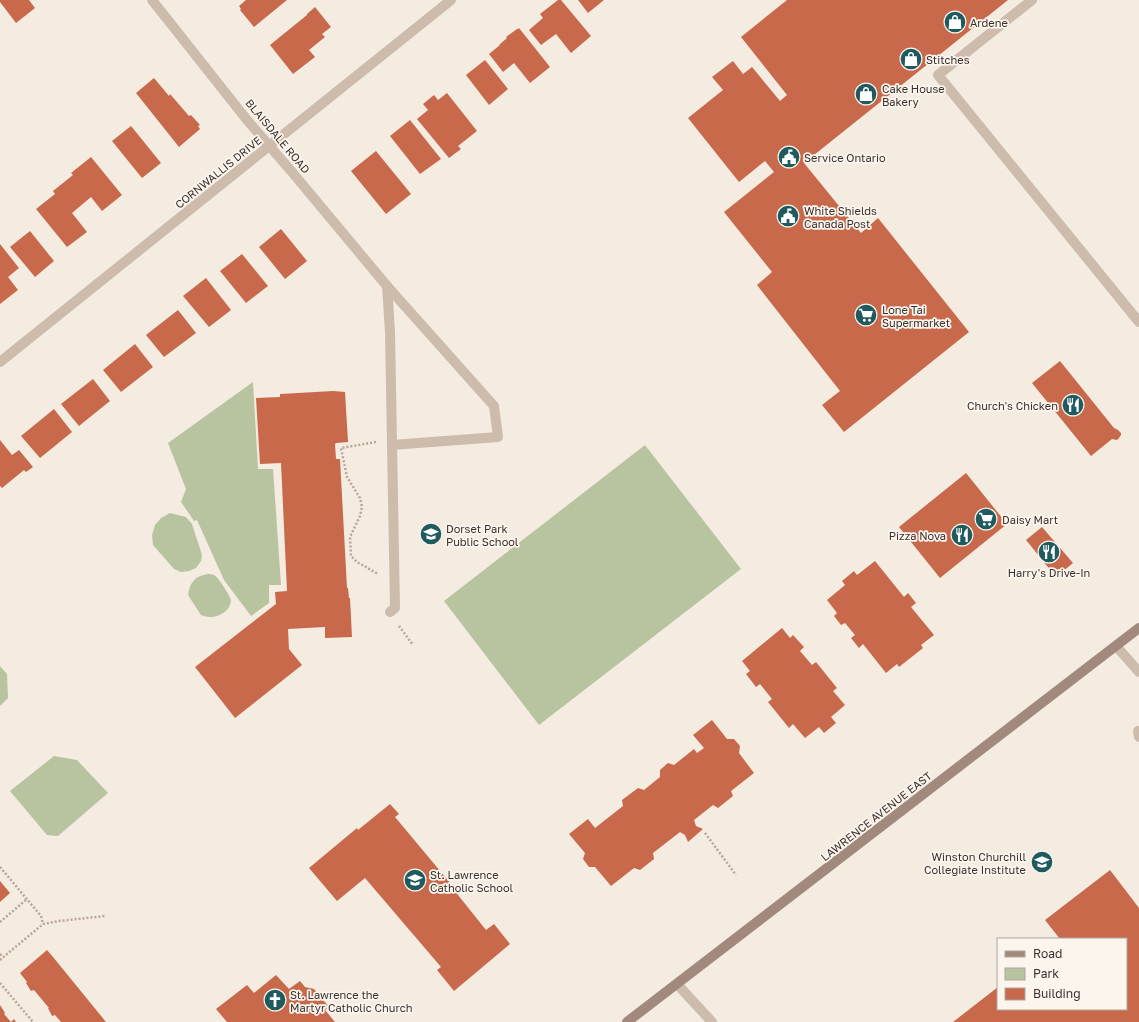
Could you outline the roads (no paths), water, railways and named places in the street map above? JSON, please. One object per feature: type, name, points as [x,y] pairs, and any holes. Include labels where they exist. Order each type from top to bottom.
[{"type":"main road","name":"LAWRENCE AVENUE EAST","points":[[627,1022],[1139,628]]},
{"type":"street","name":"BLAISDALE ROAD","points":[[152,0],[247,120],[387,286],[494,406],[498,437],[392,442]]},
{"type":"street","name":"CORNWALLIS DRIVE","points":[[0,362],[451,0]]},
{"type":"street","points":[[1032,0],[938,75],[1139,322]]},
{"type":"street","points":[[387,286],[390,332],[395,580],[395,608],[390,612]]},
{"type":"street","points":[[1116,646],[1139,672]]},
{"type":"street","points":[[1139,731],[1139,737]]},
{"type":"street","points":[[677,984],[712,1022]]},
{"type":"place","name":"Ardene","points":[[955,22]]},
{"type":"place","name":"Stitches","points":[[911,59]]},
{"type":"place","name":"Cake House Bakery","points":[[866,94]]},
{"type":"place","name":"Service Ontario","points":[[789,157]]},
{"type":"place","name":"White Shields Canada Post","points":[[788,216]]},
{"type":"place","name":"Lone Tai Supermarket","points":[[866,315]]},
{"type":"place","name":"Church's Chicken","points":[[1073,405]]},
{"type":"place","name":"Daisy Mart","points":[[986,519]]},
{"type":"place","name":"Dorset Park Public School","points":[[431,534]]},
{"type":"place","name":"Pizza Nova","points":[[962,535]]},
{"type":"place","name":"Harry's Drive-In","points":[[1049,552]]},
{"type":"place","name":"Winston Churchill Collegiate Institute","points":[[1042,862]]},
{"type":"place","name":"St. Lawrence Catholic School","points":[[415,880]]},
{"type":"place","name":"St. Lawrence the Martyr Catholic Church","points":[[275,1000]]}]
